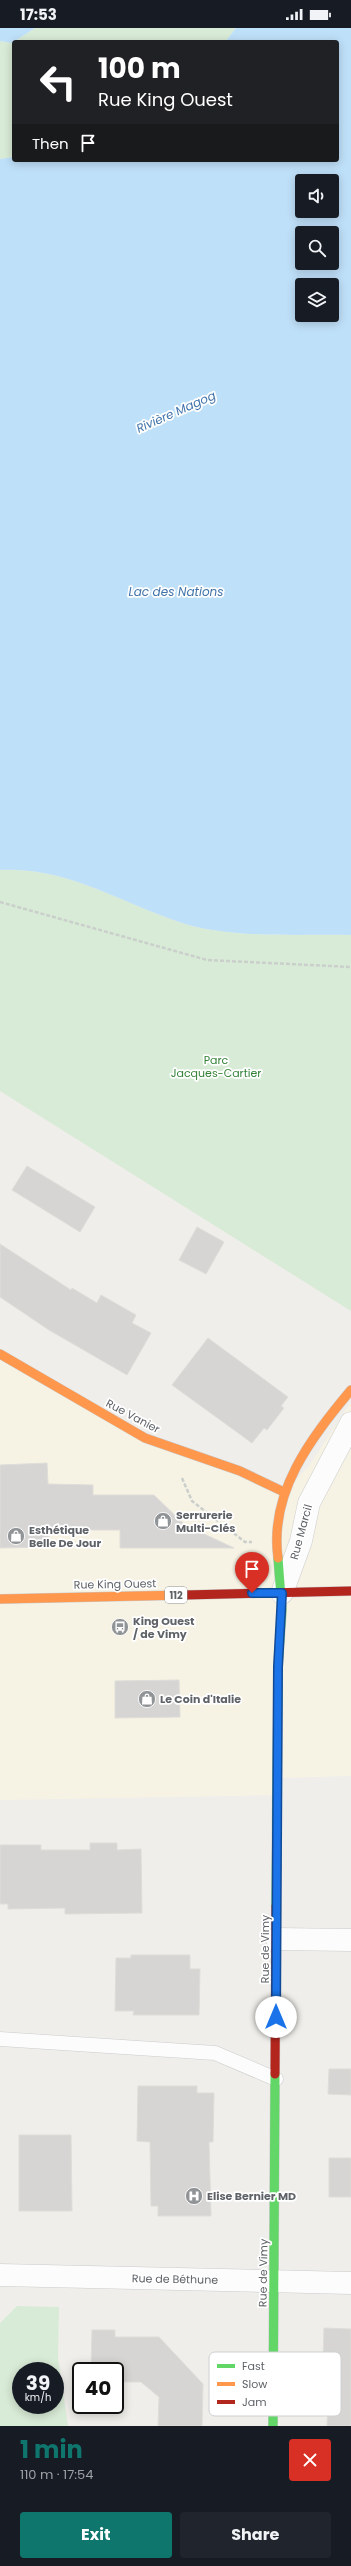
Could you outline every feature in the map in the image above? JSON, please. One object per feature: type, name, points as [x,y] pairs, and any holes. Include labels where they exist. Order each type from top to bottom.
[{"type":"street","name":"Rue Vanier","points":[[0,1354],[145,1438],[240,1471],[284,1492]]},
{"type":"street","name":"Rue Marcil","points":[[282,1593],[276,1542],[278,1519],[284,1492],[306,1447],[351,1390]]},
{"type":"street","name":"Rue Marcil","points":[[282,1593],[301,1541],[308,1503],[351,1423]]},
{"type":"street","name":"Rue King Ouest","points":[[0,1599],[351,1591]]},
{"type":"street","name":"Rue de Vimy","points":[[274,2352],[278,1667],[282,1593]]},
{"type":"street","points":[[277,1939],[351,1940]]},
{"type":"street","name":"Rue de Béthune","points":[[0,2275],[351,2283]]},
{"type":"street","name":"Rue de Vimy","points":[[272,2416],[272,2426]]},
{"type":"lane","points":[[0,2039],[215,2054],[276,2079]]},
{"type":"path","points":[[0,902],[208,960],[351,967]]},
{"type":"path","points":[[182,1451],[182,1477],[192,1500],[245,1542],[276,1542]]},
{"type":"shaded area","points":[[0,1354],[145,1438],[284,1492],[309,1466],[351,1402],[351,1776],[277,1778],[277,1795],[0,1800]]},
{"type":"green space","points":[[35,28],[236,28],[227,40],[17,40]]},
{"type":"green space","points":[[0,41],[12,43],[12,157],[0,159]]},
{"type":"green space","name":"Parc Jacques-Cartier","points":[[0,870],[24,870],[70,879],[179,922],[219,931],[264,934],[351,935],[351,1311],[0,1091]]},
{"type":"green space","points":[[17,2306],[59,2307],[59,2362],[12,2362],[12,2414],[64,2414],[64,2399],[68,2426],[0,2426],[0,2323]]},
{"type":"water","points":[[0,28],[35,28],[17,40],[12,40],[12,43],[0,41]]},
{"type":"water","name":"Lac des Nations","points":[[236,28],[351,28],[351,935],[264,934],[219,931],[179,922],[70,879],[24,870],[0,870],[0,159],[12,157],[12,162],[339,162],[339,40],[227,40]]},
{"type":"building","points":[[27,1166],[95,1207],[80,1232],[12,1190]]},
{"type":"building","points":[[197,1227],[224,1242],[206,1274],[179,1260]]},
{"type":"building","points":[[0,1244],[71,1290],[72,1288],[97,1303],[101,1295],[136,1315],[132,1323],[151,1333],[127,1375],[49,1330],[0,1297]]},
{"type":"building","points":[[208,1338],[288,1397],[281,1406],[284,1408],[267,1430],[264,1428],[252,1443],[172,1385]]},
{"type":"building","points":[[47,1463],[48,1484],[93,1485],[93,1495],[154,1495],[185,1525],[234,1548],[120,1548],[120,1530],[49,1530],[49,1547],[0,1548],[0,1465]]},
{"type":"building","name":"Le Coin d'Italie","points":[[179,1680],[180,1717],[115,1718],[115,1681]]},
{"type":"building","points":[[90,1843],[117,1843],[117,1850],[141,1849],[142,1913],[65,1914],[65,1908],[8,1909],[8,1904],[0,1904],[0,1845],[41,1845],[41,1850],[90,1850]]},
{"type":"building","points":[[131,1955],[190,1955],[190,1969],[200,1969],[199,2015],[133,2015],[134,2011],[115,2011],[116,1958],[131,1958]]},
{"type":"building","points":[[329,2069],[351,2069],[351,2095],[328,2094]]},
{"type":"building","points":[[138,2086],[197,2086],[197,2093],[214,2093],[213,2142],[209,2142],[211,2216],[158,2216],[158,2206],[151,2206],[150,2142],[137,2141]]},
{"type":"building","points":[[19,2135],[71,2135],[72,2211],[19,2211]]},
{"type":"building","points":[[329,2158],[351,2158],[351,2197],[329,2197]]},
{"type":"building","points":[[324,2328],[351,2329],[351,2426],[327,2426],[327,2416],[341,2416],[341,2352],[323,2352]]},
{"type":"building","points":[[92,2330],[115,2330],[115,2337],[159,2337],[203,2384],[202,2426],[158,2426],[159,2397],[141,2382],[124,2382],[124,2362],[91,2362]]},
{"type":"traffic: fast","points":[[276,1906],[278,1667],[282,1610],[278,1558]]},
{"type":"traffic: fast","points":[[273,2352],[275,2074]]},
{"type":"traffic: fast","points":[[273,2416],[273,2426]]},
{"type":"traffic: slow","points":[[0,1354],[145,1438],[240,1471],[284,1492]]},
{"type":"traffic: slow","points":[[278,1558],[277,1534],[280,1511],[287,1488],[296,1467],[321,1427],[351,1390]]},
{"type":"traffic: slow","points":[[0,1599],[185,1595]]},
{"type":"traffic: jam","points":[[185,1595],[351,1591]]},
{"type":"traffic: jam","points":[[275,2074],[276,1906]]},
{"type":"place","name":"Serrurerie Multi-Clés","points":[[163,1521]]},
{"type":"place","name":"Esthétique Belle De Jour","points":[[16,1536]]},
{"type":"place","name":"King Ouest / de Vimy","points":[[120,1627]]},
{"type":"place","name":"Le Coin d'Italie","points":[[147,1699]]},
{"type":"place","name":"Elise Bernier MD","points":[[194,2196]]},
{"type":"route","points":[[252,1593],[282,1593],[278,1667],[276,2017]]},
{"type":"water label","name":"Rivière Magog","points":[[176,412]]}]
